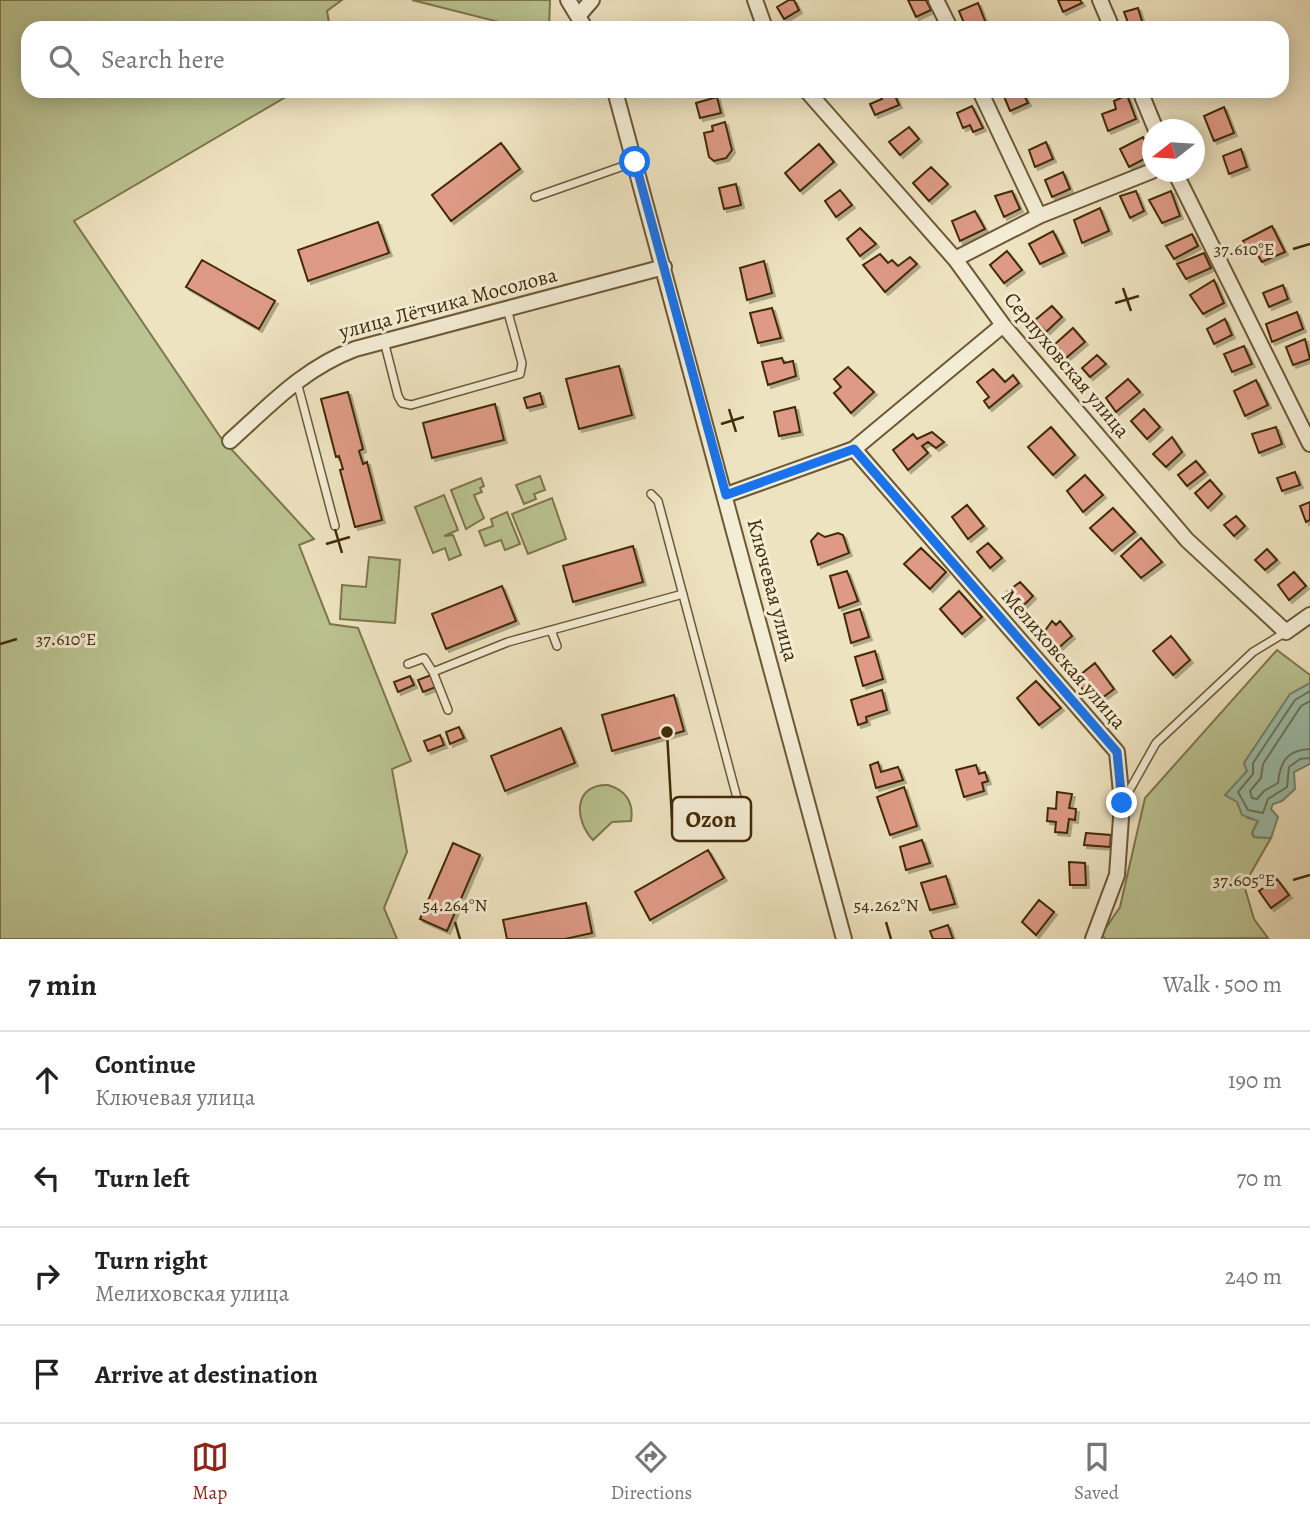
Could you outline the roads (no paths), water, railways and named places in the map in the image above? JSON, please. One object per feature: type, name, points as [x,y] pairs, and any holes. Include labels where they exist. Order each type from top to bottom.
[{"type":"street","points":[[568,0],[582,21]]},
{"type":"street","points":[[582,21],[592,0]]},
{"type":"street","points":[[755,0],[762,21]]},
{"type":"street","points":[[936,0],[946,21]]},
{"type":"street","points":[[1100,0],[1109,21]]},
{"type":"street","name":"Ключевая улица","points":[[617,98],[844,939]]},
{"type":"street","name":"Серпуховская улица","points":[[813,98],[955,259],[1003,325],[1187,540],[1286,632]]},
{"type":"street","points":[[983,98],[1039,216]]},
{"type":"street","points":[[1143,98],[1151,119]]},
{"type":"street","points":[[955,259],[1039,216],[1142,175]]},
{"type":"street","points":[[1180,182],[1310,444]]},
{"type":"street","name":"улица Лётчика Мосолова","points":[[230,441],[296,381],[330,358],[384,341],[664,267]]},
{"type":"street","points":[[726,495],[854,449],[1003,325]]},
{"type":"street","name":"Мелиховская улица","points":[[854,449],[1117,752],[1122,803],[1117,875],[1093,939]]},
{"type":"street","points":[[1286,632],[1310,615]]},
{"type":"lane","points":[[536,197],[635,162]]},
{"type":"lane","points":[[384,341],[398,396],[402,403],[411,405],[520,374],[522,363],[507,309]]},
{"type":"lane","points":[[296,381],[335,526]]},
{"type":"lane","points":[[651,494],[658,501],[740,809]]},
{"type":"lane","points":[[433,672],[508,642],[682,594]]},
{"type":"lane","points":[[551,630],[557,646]]},
{"type":"lane","points":[[1122,803],[1156,743],[1252,652],[1286,632]]},
{"type":"lane","points":[[408,664],[424,659],[433,672],[449,710]]},
{"type":"water","points":[[1310,683],[1310,764],[1294,772],[1295,789],[1282,801],[1273,804],[1271,809],[1278,817],[1271,838],[1254,837],[1252,833],[1258,821],[1242,815],[1237,802],[1225,795],[1247,771],[1244,763],[1290,694]]},
{"type":"place","name":"Ozon","points":[[667,732]]}]
